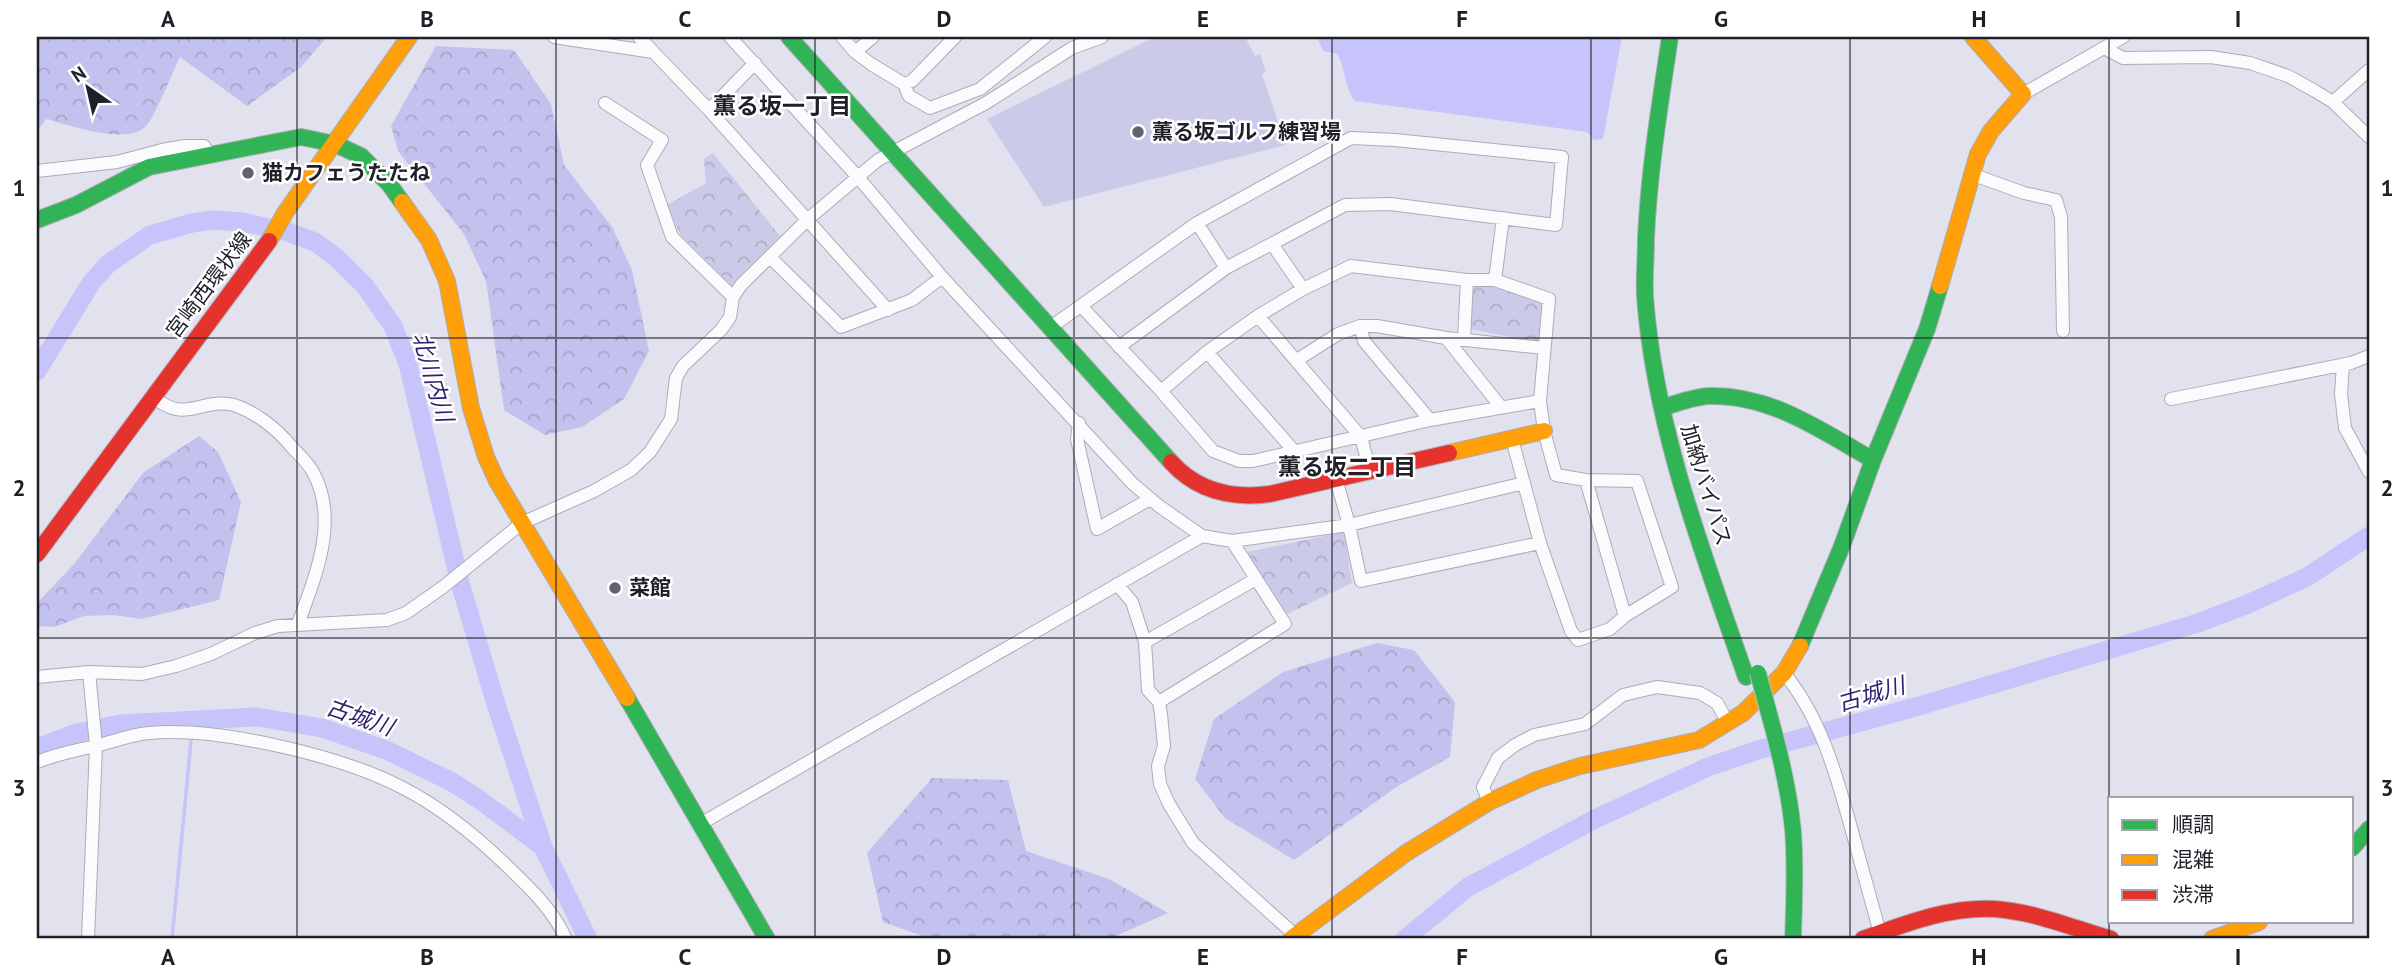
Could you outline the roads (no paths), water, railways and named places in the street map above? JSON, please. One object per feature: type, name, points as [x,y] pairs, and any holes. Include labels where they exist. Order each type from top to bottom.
[{"type":"main road","name":"宮崎西環状線","points":[[37,554],[270,239],[285,213],[409,37]]},
{"type":"main road","points":[[789,37],[1180,472],[1203,488],[1226,495],[1250,497],[1544,431]]},
{"type":"main road","name":"加納バイパス","points":[[1670,37],[1652,159],[1646,224],[1644,294],[1651,355],[1706,513],[1752,675],[1780,754],[1791,817],[1793,939]]},
{"type":"main road","name":"加納バイパス","points":[[1669,406],[1666,352],[1658,291],[1660,186],[1683,37]]},
{"type":"main road","points":[[1294,937],[1406,853],[1489,802],[1537,780],[1580,766],[1699,740],[1743,713],[1784,673],[1799,648],[1842,547],[1873,460],[1927,329],[1971,174],[1991,131],[2023,94],[1973,37]]},
{"type":"main road","points":[[37,220],[76,205],[149,167],[209,154],[301,137],[335,144],[361,156],[389,184],[429,240],[440,261],[447,281],[464,379],[484,456],[702,823],[766,939]]},
{"type":"main road","points":[[1669,406],[1706,396],[1734,396],[1764,403],[1818,428],[1873,460]]},
{"type":"main road","name":"加納バイパス","points":[[1752,675],[1777,806],[1783,887],[1781,939]]},
{"type":"main road","points":[[2354,846],[2369,829]]},
{"type":"main road","points":[[1863,939],[1946,914],[1980,909],[2015,912],[2111,939]]},
{"type":"main road","points":[[2212,939],[2256,923]]},
{"type":"street","points":[[554,37],[653,52]]},
{"type":"street","points":[[639,37],[709,110],[888,310]]},
{"type":"street","points":[[730,37],[857,176],[942,277],[1132,483],[1202,536],[1232,541],[1349,525],[1524,483]]},
{"type":"street","points":[[842,37],[855,52],[904,84],[909,96],[930,108],[980,89],[1045,37]]},
{"type":"street","points":[[855,52],[873,37]]},
{"type":"street","points":[[904,84],[912,81],[955,37]]},
{"type":"street","points":[[37,677],[89,672],[142,674],[211,654],[255,633],[278,626],[366,622],[399,617],[443,587],[522,523],[594,491],[631,470],[650,452],[671,419],[676,378],[683,366],[721,330],[730,317],[733,297],[741,285],[807,220],[857,176],[878,160],[986,103],[1072,48],[1102,37]]},
{"type":"street","points":[[2023,94],[2123,37]]},
{"type":"street","points":[[2104,48],[2123,58],[2211,57],[2250,63],[2288,76],[2333,102],[2369,137]]},
{"type":"street","points":[[1025,54],[1038,69]]},
{"type":"street","points":[[709,110],[755,63]]},
{"type":"street","points":[[2333,102],[2369,70]]},
{"type":"street","points":[[605,103],[662,140],[647,165],[672,237],[733,297]]},
{"type":"street","points":[[1051,327],[1196,223],[1351,138],[1562,157],[1556,225],[1390,204],[1345,205],[1226,268],[1119,347]]},
{"type":"street","points":[[37,171],[117,162],[185,146],[204,146],[209,154]]},
{"type":"street","points":[[1971,174],[2056,200],[2061,216],[2063,331]]},
{"type":"street","points":[[1495,280],[1503,218]]},
{"type":"street","points":[[1196,223],[1226,268]]},
{"type":"street","points":[[1272,244],[1303,289]]},
{"type":"street","points":[[770,257],[841,327],[912,300],[942,277]]},
{"type":"street","points":[[1161,391],[1207,352],[1258,316],[1303,289],[1351,266],[1467,280],[1495,280],[1549,299],[1541,401],[1544,431],[1556,475],[1586,480],[1637,481],[1672,587],[1625,616],[1610,629],[1578,640],[1571,631],[1540,543],[1511,439]]},
{"type":"street","points":[[1464,339],[1467,280]]},
{"type":"street","points":[[1081,306],[1213,450],[1238,461],[1253,461],[1430,420],[1541,401]]},
{"type":"street","points":[[1258,316],[1361,437],[1370,471]]},
{"type":"street","points":[[1297,360],[1338,334],[1360,327],[1377,326],[1446,338],[1544,348]]},
{"type":"street","points":[[1360,327],[1364,341],[1430,420]]},
{"type":"street","points":[[1446,338],[1501,407]]},
{"type":"street","points":[[1207,352],[1295,452]]},
{"type":"street","points":[[2171,399],[2343,365],[2369,356]]},
{"type":"street","points":[[2343,365],[2341,394],[2345,428],[2369,472]]},
{"type":"street","points":[[152,397],[177,410],[215,403],[232,405],[249,412],[280,433],[313,471],[320,487],[325,537],[298,624]]},
{"type":"street","points":[[1079,423],[1077,439],[1097,529],[1150,499]]},
{"type":"street","points":[[1336,479],[1361,582],[1540,543]]},
{"type":"street","points":[[1586,480],[1625,616]]},
{"type":"street","points":[[702,823],[1202,536]]},
{"type":"street","points":[[1158,702],[1285,624],[1232,541]]},
{"type":"street","points":[[1145,642],[1256,579]]},
{"type":"street","points":[[1117,584],[1132,602],[1145,642],[1148,690],[1158,702],[1164,746],[1158,766],[1160,784],[1169,804],[1193,843],[1294,937]]},
{"type":"street","points":[[88,939],[96,746],[89,672]]},
{"type":"street","points":[[1784,673],[1813,715],[1830,759],[1880,933]]},
{"type":"street","points":[[1489,802],[1483,787],[1498,758],[1534,735],[1585,724],[1623,695],[1657,687],[1700,693],[1717,704],[1728,723]]},
{"type":"street","points":[[37,762],[59,752],[147,733],[202,733],[288,749],[384,779],[429,804],[489,849],[559,923],[566,939]]},
{"type":"waterway","name":"北川内川","points":[[37,371],[91,283],[108,264],[150,235],[192,223],[214,220],[242,222],[288,232],[315,242],[338,259],[365,286],[393,326],[408,364],[460,583],[543,847]]},
{"type":"waterway","name":"古城川","points":[[1405,939],[1468,887],[1597,818],[1708,767],[1758,750],[1919,706],[2198,623],[2307,577],[2369,536]]},
{"type":"waterway","name":"古城川","points":[[37,748],[77,733],[120,724],[258,717],[322,728],[386,750],[452,782],[543,847],[588,939]]},
{"type":"waterway","points":[[172,939],[193,720]]},
{"type":"place","name":"薫る坂ゴルフ練習場","points":[[1138,132]]},
{"type":"place","name":"猫カフェうたたね","points":[[248,173]]},
{"type":"place","name":"菜館","points":[[615,588]]},
{"type":"district","name":"薫る坂一丁目","points":[[782,106]]},
{"type":"district","name":"薫る坂二丁目","points":[[1347,467]]}]
